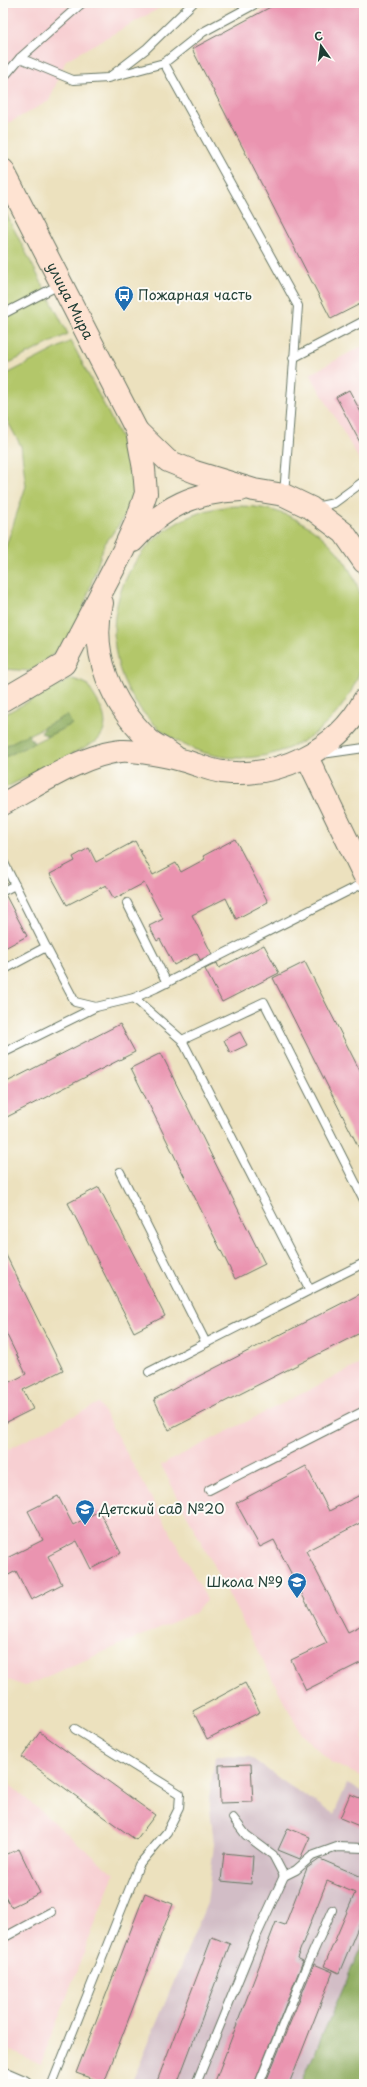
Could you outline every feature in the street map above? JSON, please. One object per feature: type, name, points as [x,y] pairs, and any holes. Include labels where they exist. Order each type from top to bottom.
[{"type":"main road","name":"улица Мира","points":[[3,170],[137,431]]},
{"type":"main road","points":[[137,431],[168,461],[195,472],[254,490],[284,496],[311,508],[344,533],[364,562]]},
{"type":"main road","points":[[5,696],[64,664],[123,551],[137,520],[146,493],[144,469],[137,431]]},
{"type":"main road","points":[[123,551],[148,523],[180,503],[216,491],[254,490]]},
{"type":"main road","points":[[109,578],[100,613],[100,648],[108,683],[130,719],[150,740],[179,759]]},
{"type":"main road","points":[[3,804],[91,758],[122,751],[179,759],[222,772],[266,771],[307,757],[336,737],[358,710],[364,700]]},
{"type":"main road","points":[[307,757],[364,875]]},
{"type":"street","points":[[3,2075],[24,2084]]},
{"type":"lane","points":[[3,78],[20,58],[82,3]]},
{"type":"lane","points":[[108,78],[146,49],[193,3]]},
{"type":"lane","points":[[20,58],[73,80],[108,78],[164,63],[203,32],[257,3]]},
{"type":"lane","points":[[164,63],[298,306],[284,496]]},
{"type":"lane","points":[[3,314],[61,284]]},
{"type":"lane","points":[[293,358],[364,321]]},
{"type":"lane","points":[[311,508],[334,504],[364,481]]},
{"type":"lane","points":[[307,757],[364,748]]},
{"type":"lane","points":[[3,861],[75,1002],[96,1007]]},
{"type":"lane","points":[[3,1054],[96,1007],[134,998],[167,983],[364,882]]},
{"type":"lane","points":[[3,891],[15,885]]},
{"type":"lane","points":[[127,903],[167,983]]},
{"type":"lane","points":[[3,970],[46,947]]},
{"type":"lane","points":[[134,998],[182,1040],[310,1290]]},
{"type":"lane","points":[[182,1040],[264,1002],[364,1200]]},
{"type":"lane","points":[[120,1172],[206,1343]]},
{"type":"lane","points":[[149,1372],[364,1263]]},
{"type":"lane","points":[[209,1490],[364,1411]]},
{"type":"lane","points":[[52,2084],[139,1865],[167,1832],[179,1808],[180,1794],[74,1729]]},
{"type":"lane","points":[[234,1818],[246,1835],[273,1855],[284,1876]]},
{"type":"lane","points":[[196,2084],[255,1939],[284,1876],[296,1870],[312,1856],[325,1851],[337,1847],[364,1848]]},
{"type":"lane","points":[[259,2084],[305,1970],[332,1910]]},
{"type":"lane","points":[[3,1938],[51,1912]]},
{"type":"shaded area","points":[[3,3],[169,3],[66,60],[49,101],[3,126]]},
{"type":"shaded area","points":[[364,345],[364,468],[310,374]]},
{"type":"shaded area","name":"Школа №9","points":[[364,1362],[364,1774],[360,1776],[332,1763],[301,1734],[161,1465]]},
{"type":"shaded area","name":"Детский сад №20","points":[[99,1403],[207,1599],[194,1613],[25,1686],[3,1678],[3,1452]]},
{"type":"shaded area","points":[[215,1756],[250,1757],[287,1784],[334,1814],[347,1784],[364,1792],[364,1940],[301,2084],[131,2084],[207,1903],[214,1844],[209,1799]]},
{"type":"shaded area","points":[[3,1779],[114,1874],[41,2064],[3,2048]]},
{"type":"green space","points":[[3,208],[68,334],[3,366]]},
{"type":"green space","points":[[71,341],[135,465],[140,496],[104,545],[73,639],[31,671],[3,669],[3,555],[26,486],[21,446],[3,413],[3,376]]},
{"type":"green space","points":[[240,506],[265,509],[288,516],[310,527],[329,543],[345,562],[356,584],[363,607],[366,632],[363,657],[356,680],[345,702],[329,721],[310,737],[288,748],[265,755],[240,758],[215,755],[192,748],[170,737],[151,721],[135,702],[124,680],[117,657],[114,632],[117,607],[124,584],[135,562],[151,543],[170,527],[192,516],[215,509]]},
{"type":"green space","points":[[73,679],[87,684],[100,705],[105,720],[105,727],[102,734],[97,741],[3,789],[3,758],[72,724],[67,716],[3,747],[3,715]]},
{"type":"green space","points":[[67,715],[72,724],[48,736],[41,733],[44,727]]},
{"type":"green space","points":[[28,734],[34,743],[3,758],[3,747]]},
{"type":"green space","points":[[364,1940],[364,2084],[301,2084]]},
{"type":"building","points":[[278,3],[364,3],[364,302],[331,319],[192,49]]},
{"type":"building","points":[[349,390],[364,418],[364,450],[336,397]]},
{"type":"building","points":[[235,839],[268,902],[236,919],[226,898],[192,915],[212,954],[200,960],[197,953],[174,965],[160,939],[157,941],[149,926],[163,919],[144,883],[114,899],[106,885],[67,905],[50,874],[75,861],[73,857],[89,848],[96,862],[135,841],[153,875],[176,863],[181,872],[205,859],[203,856]]},
{"type":"building","points":[[3,896],[6,896],[27,936],[3,949]]},
{"type":"building","points":[[264,945],[279,973],[222,1002],[205,969],[217,963],[219,968]]},
{"type":"building","points":[[305,962],[364,1079],[364,1158],[273,978]]},
{"type":"building","points":[[120,1024],[135,1052],[3,1119],[3,1084]]},
{"type":"building","points":[[240,1032],[247,1045],[230,1053],[224,1040]]},
{"type":"building","points":[[161,1053],[265,1264],[235,1279],[131,1068]]},
{"type":"building","points":[[99,1187],[165,1316],[134,1332],[68,1203]]},
{"type":"building","points":[[3,1249],[63,1370],[23,1390],[33,1409],[3,1424],[3,1386],[26,1374],[3,1327]]},
{"type":"building","points":[[364,1292],[364,1331],[169,1430],[154,1399]]},
{"type":"building","points":[[306,1466],[329,1511],[364,1493],[364,1521],[306,1551],[348,1632],[364,1624],[364,1661],[306,1690],[291,1660],[327,1643],[274,1540],[260,1547],[236,1503]]},
{"type":"building","points":[[58,1496],[73,1525],[99,1511],[121,1553],[91,1569],[77,1541],[48,1556],[62,1584],[31,1600],[16,1571],[3,1578],[3,1560],[43,1540],[28,1511]]},
{"type":"building","points":[[245,1683],[260,1712],[207,1739],[193,1711]]},
{"type":"building","points":[[40,1732],[155,1815],[136,1840],[22,1757]]},
{"type":"building","points":[[251,1764],[253,1802],[220,1803],[219,1765]]},
{"type":"building","points":[[350,1794],[364,1800],[364,1828],[340,1818]]},
{"type":"building","points":[[288,1828],[310,1837],[300,1859],[278,1850]]},
{"type":"building","points":[[19,1849],[40,1893],[11,1907],[3,1892],[3,1856]]},
{"type":"building","points":[[224,1853],[253,1856],[251,1884],[221,1881]]},
{"type":"building","points":[[320,1859],[362,1877],[364,1873],[364,1913],[339,1973],[324,1966],[355,1893],[327,1881],[297,1958],[303,1961],[254,2084],[214,2084],[276,1922],[285,1925],[307,1868]]},
{"type":"building","points":[[145,1893],[173,1904],[104,2083],[76,2073]]},
{"type":"building","points":[[212,1937],[230,1944],[177,2084],[156,2084]]},
{"type":"building","points":[[314,1964],[333,1972],[289,2084],[265,2084]]},
{"type":"place","name":"Пожарная часть","points":[[124,312]]},
{"type":"place","name":"Детский сад №20","points":[[85,1526]]},
{"type":"place","name":"Школа №9","points":[[297,1599]]}]
